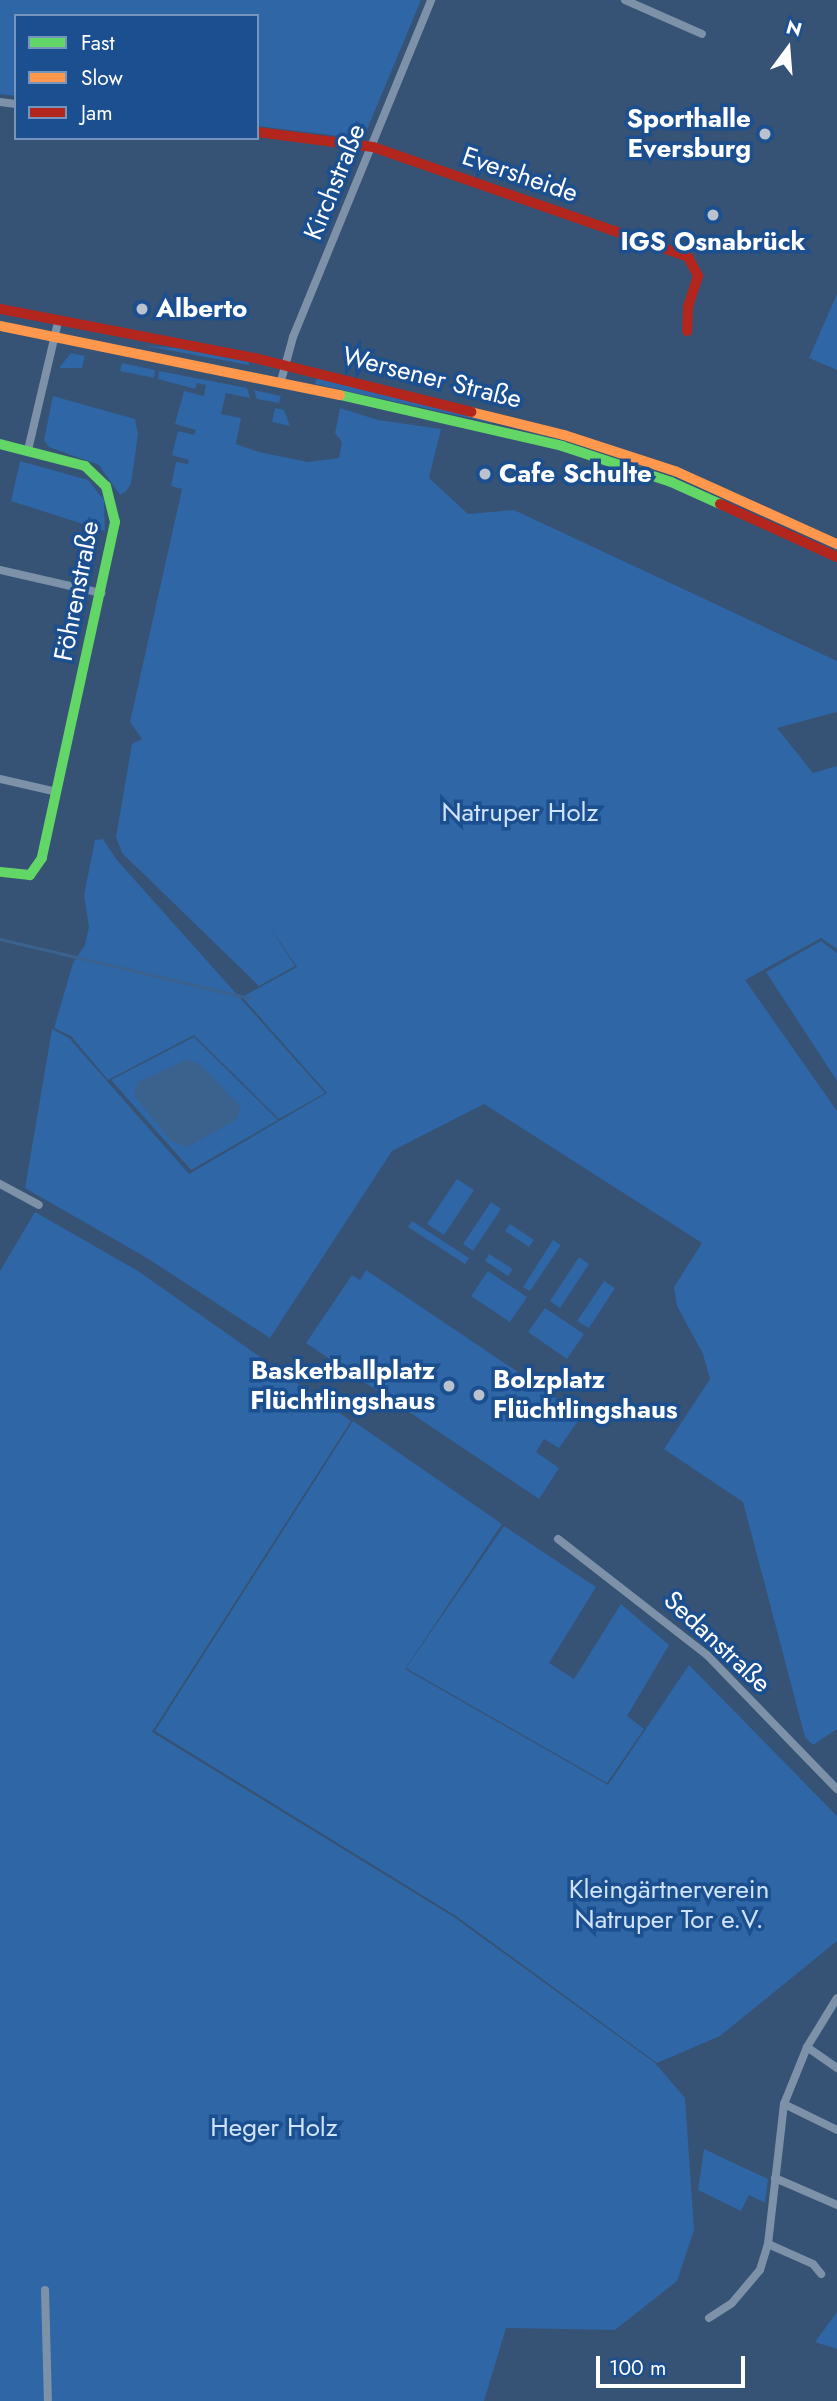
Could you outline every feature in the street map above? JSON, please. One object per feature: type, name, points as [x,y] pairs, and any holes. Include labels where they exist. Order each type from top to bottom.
[{"type":"main road","name":"Eversheide","points":[[259,132],[373,147],[688,257],[698,276],[688,306],[687,331]]},
{"type":"main road","name":"Wersener Straße","points":[[0,309],[285,365],[626,454],[837,544]]},
{"type":"main road","name":"Wersener Straße","points":[[0,326],[281,381],[598,457],[715,501],[837,557]]},
{"type":"main road","name":"Föhrenstraße","points":[[0,444],[85,466],[112,497],[115,522],[57,792],[37,868],[18,876],[0,872]]},
{"type":"street","name":"Kirchstraße","points":[[281,381],[285,365],[431,0]]},
{"type":"street","points":[[625,0],[702,34]]},
{"type":"street","points":[[27,450],[58,322]]},
{"type":"street","points":[[0,570],[101,593]]},
{"type":"street","points":[[0,779],[57,792]]},
{"type":"street","points":[[0,1184],[38,1205]]},
{"type":"street","name":"Sedanstraße","points":[[558,1539],[707,1655],[837,1788]]},
{"type":"street","points":[[709,2318],[752,2284],[768,2244],[784,2104],[807,2047],[837,1998]]},
{"type":"street","points":[[807,2047],[837,2068]]},
{"type":"street","points":[[784,2104],[837,2130]]},
{"type":"street","points":[[775,2178],[837,2204]]},
{"type":"street","points":[[768,2244],[813,2264],[821,2274]]},
{"type":"street","points":[[45,2290],[48,2401]]},
{"type":"green space","points":[[0,0],[421,0],[363,139],[259,126],[259,14],[14,14],[14,96],[0,94]]},
{"type":"green space","points":[[837,294],[837,370],[809,358]]},
{"type":"green space","points":[[146,346],[176,348],[249,362],[249,365]]},
{"type":"green space","points":[[71,353],[85,356],[82,368],[59,368]]},
{"type":"green space","points":[[122,363],[155,370],[154,378],[120,371]]},
{"type":"green space","name":"Natruper Holz","points":[[159,371],[247,388],[250,398],[226,393],[221,414],[241,418],[236,444],[259,452],[308,462],[339,458],[342,442],[335,433],[340,408],[378,420],[441,429],[429,478],[468,514],[514,510],[837,661],[837,712],[777,728],[813,773],[837,766],[837,949],[821,938],[745,980],[837,1111],[837,1729],[813,1745],[805,1737],[743,1502],[664,1449],[710,1379],[703,1354],[677,1306],[674,1287],[702,1243],[484,1104],[392,1151],[270,1338],[147,1258],[25,1188],[52,1029],[69,1038],[189,1174],[327,1093],[242,997],[297,967],[265,920],[295,966],[259,986],[122,853],[116,837],[132,744],[142,739],[130,722],[182,489],[171,486],[176,462],[188,464],[189,460],[172,455],[178,431],[194,435],[196,430],[175,424],[184,391],[204,396],[206,385],[197,383],[195,389],[158,379]]},
{"type":"green space","points":[[317,378],[492,421],[492,423],[315,384]]},
{"type":"green space","points":[[254,390],[281,396],[279,403],[257,399]]},
{"type":"green space","points":[[53,396],[135,419],[138,434],[131,484],[126,491],[120,495],[99,465],[49,447],[44,440]]},
{"type":"green space","points":[[275,408],[284,410],[290,426],[272,422]]},
{"type":"green space","points":[[20,461],[88,480],[104,500],[105,531],[11,501]]},
{"type":"green space","points":[[103,839],[116,859],[325,1093],[279,1119],[194,1035],[108,1080],[71,1036],[54,1028],[73,963],[85,945],[89,927],[84,895],[95,840]]},
{"type":"green space","points":[[821,941],[837,953],[837,1081],[766,972]]},
{"type":"green space","points":[[194,1037],[278,1120],[191,1170],[111,1080]]},
{"type":"green space","points":[[457,1179],[474,1190],[444,1235],[427,1224]]},
{"type":"green space","points":[[491,1202],[501,1209],[473,1251],[463,1244]]},
{"type":"green space","name":"Heger Holz","points":[[35,1212],[138,1271],[351,1421],[152,1732],[454,1917],[655,2063],[685,2098],[694,2230],[677,2281],[615,2330],[506,2328],[484,2401],[0,2401],[0,1271]]},
{"type":"green space","points":[[412,1221],[469,1258],[465,1264],[408,1227]]},
{"type":"green space","points":[[510,1224],[534,1240],[529,1247],[505,1231]]},
{"type":"green space","points":[[553,1240],[561,1245],[530,1291],[523,1287]]},
{"type":"green space","points":[[489,1254],[513,1269],[508,1276],[485,1261]]},
{"type":"green space","points":[[579,1257],[589,1264],[560,1308],[550,1301]]},
{"type":"green space","points":[[366,1270],[582,1415],[559,1448],[544,1439],[536,1452],[559,1468],[539,1499],[306,1343],[352,1275],[360,1280]]},
{"type":"green space","points":[[488,1271],[527,1297],[510,1322],[471,1296]]},
{"type":"green space","points":[[604,1281],[615,1288],[589,1328],[577,1321]]},
{"type":"green space","points":[[545,1308],[584,1334],[567,1359],[528,1332]]},
{"type":"green space","name":"Kleingärtnerverein Natruper Tor e.V.","points":[[353,1421],[502,1524],[405,1669],[608,1785],[689,1665],[837,1816],[837,1941],[720,2036],[657,2063],[456,1916],[155,1731]]},
{"type":"green space","points":[[504,1526],[596,1587],[549,1663],[574,1679],[621,1604],[669,1645],[627,1716],[644,1729],[607,1783],[406,1668]]},
{"type":"green space","points":[[704,2149],[768,2179],[765,2203],[749,2195],[741,2211],[698,2190]]},
{"type":"green space","points":[[837,2312],[837,2349],[815,2342]]},
{"type":"shaded area","points":[[188,1059],[201,1065],[241,1108],[236,1120],[187,1147],[171,1141],[134,1095],[138,1082]]},
{"type":"waterway","points":[[0,939],[249,998]]},
{"type":"traffic: fast","points":[[340,395],[562,446],[671,482],[720,504]]},
{"type":"traffic: fast","points":[[0,444],[85,466],[106,486],[115,522],[42,858],[30,875],[0,872]]},
{"type":"traffic: slow","points":[[0,326],[340,395]]},
{"type":"traffic: slow","points":[[471,412],[564,435],[675,471],[837,544]]},
{"type":"traffic: jam","points":[[259,132],[373,147],[688,257],[698,276],[688,306],[687,331]]},
{"type":"traffic: jam","points":[[0,309],[255,358],[471,412]]},
{"type":"traffic: jam","points":[[720,504],[837,557]]},
{"type":"place","name":"Sporthalle Eversburg","points":[[765,134]]},
{"type":"place","name":"IGS Osnabrück","points":[[713,215]]},
{"type":"place","name":"Alberto","points":[[142,309]]},
{"type":"place","name":"Cafe Schulte","points":[[485,474]]},
{"type":"place","name":"Basketballplatz Flüchtlingshaus","points":[[449,1386]]},
{"type":"place","name":"Bolzplatz Flüchtlingshaus","points":[[479,1395]]}]
